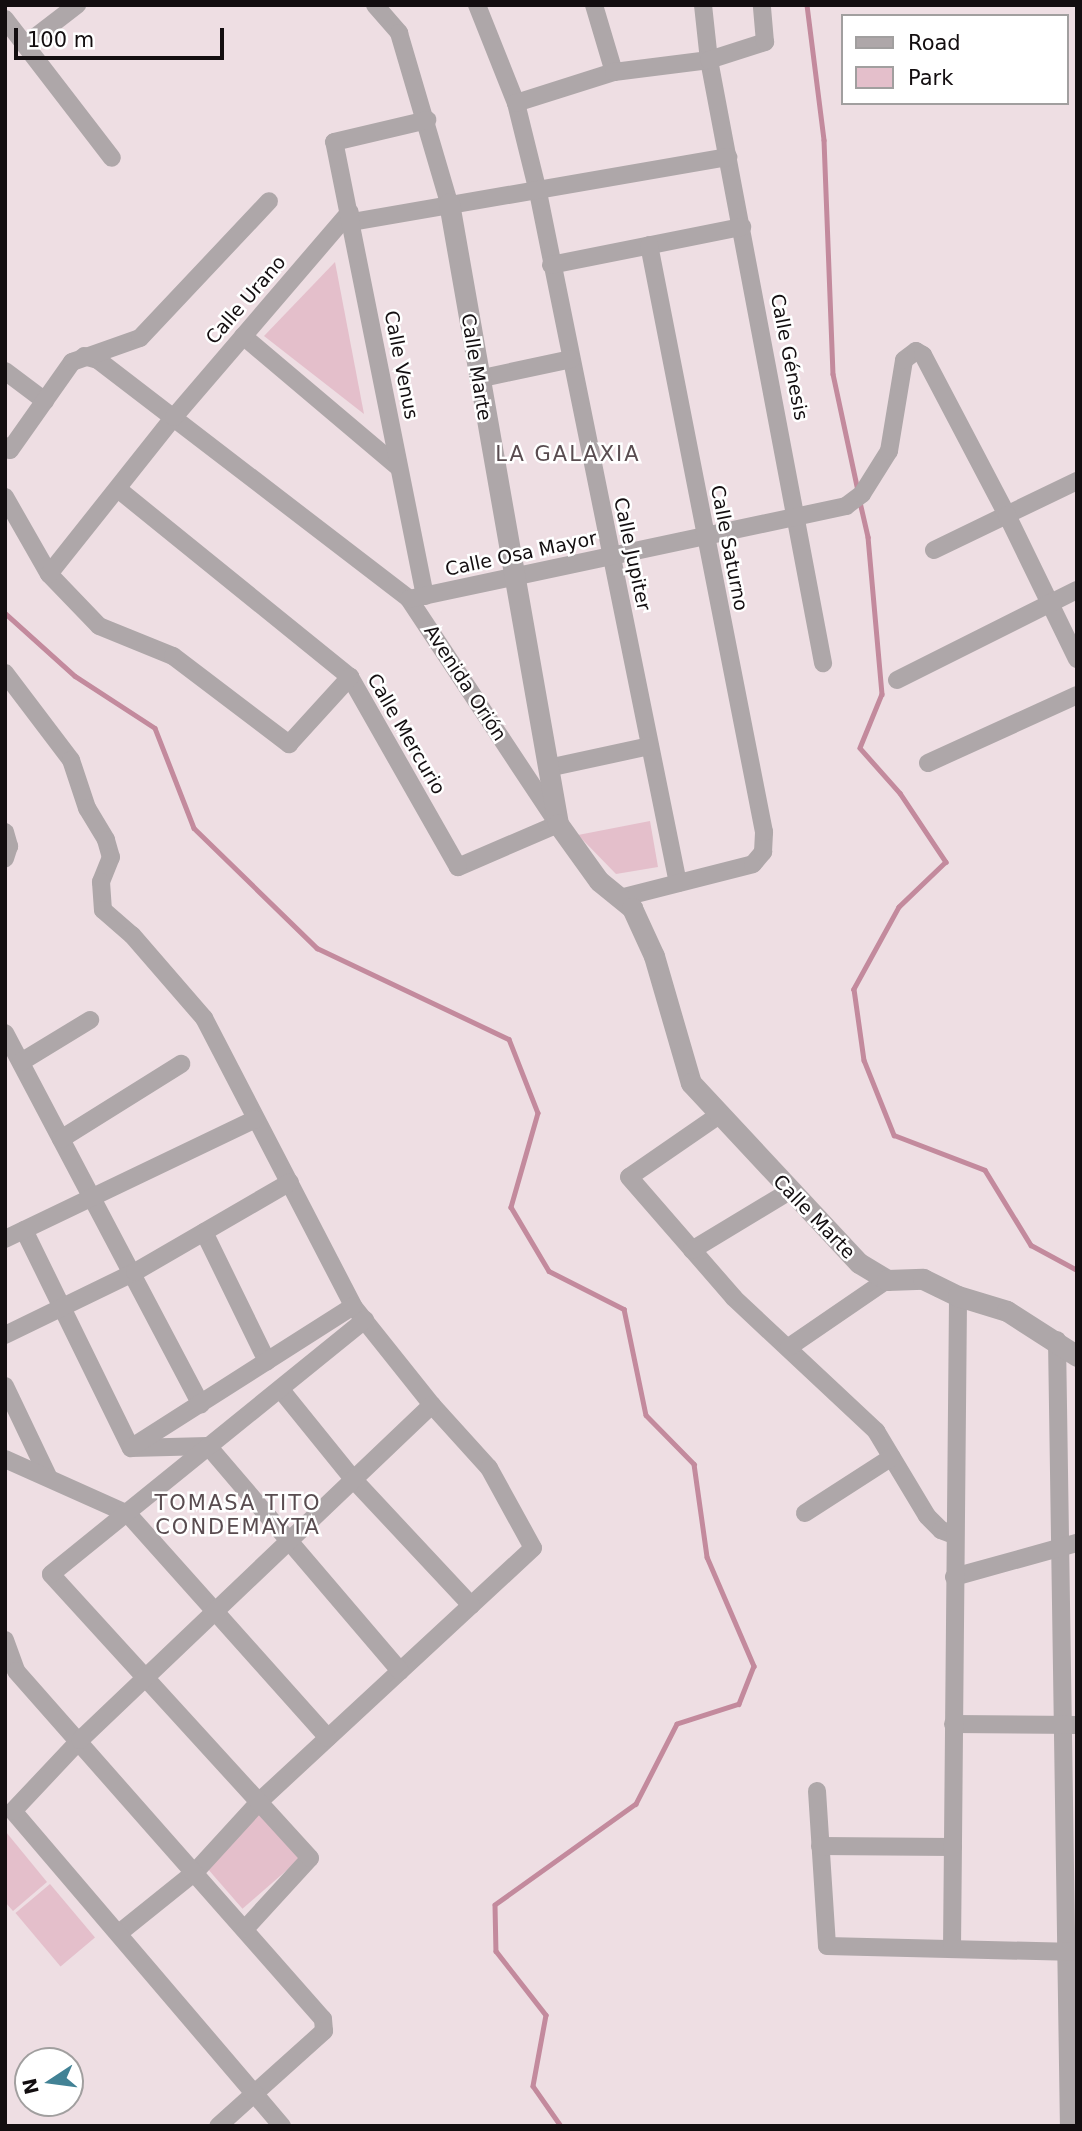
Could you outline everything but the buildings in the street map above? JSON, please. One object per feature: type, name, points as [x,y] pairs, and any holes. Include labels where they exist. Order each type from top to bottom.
[{"type":"street","points":[[25,45],[77,5]]},
{"type":"street","name":"Calle Marte","points":[[374,5],[399,33],[427,120],[449,203],[511,577],[558,824]]},
{"type":"street","name":"Calle Jupiter","points":[[477,5],[516,103],[538,192],[678,883]]},
{"type":"street","points":[[594,5],[614,72]]},
{"type":"street","name":"Calle Génesis","points":[[703,5],[709,60],[798,517],[822,663]]},
{"type":"street","points":[[516,103],[614,72],[709,60],[765,42],[762,5]]},
{"type":"street","points":[[5,19],[112,158]]},
{"type":"street","name":"Calle Venus","points":[[417,597],[399,468],[334,142],[427,120]]},
{"type":"street","points":[[351,217],[538,192],[728,157]]},
{"type":"street","points":[[7,448],[72,362],[140,338],[269,201]]},
{"type":"street","name":"Calle Urano","points":[[49,574],[174,417],[351,217]]},
{"type":"street","points":[[551,265],[742,227]]},
{"type":"street","name":"Calle Saturno","points":[[649,245],[764,831],[760,860],[678,883]]},
{"type":"street","points":[[243,336],[399,468]]},
{"type":"street","name":"Calle Osa Mayor","points":[[417,597],[846,506],[863,494],[889,451],[904,360],[916,351],[923,355],[1007,515]]},
{"type":"street","name":"Avenida Orión","points":[[84,356],[98,360],[417,597],[558,824],[599,881],[632,908],[654,956],[691,1083],[719,1115]]},
{"type":"street","points":[[478,379],[571,359]]},
{"type":"street","points":[[5,372],[45,401]]},
{"type":"street","points":[[934,550],[1077,481]]},
{"type":"street","name":"Calle Mercurio","points":[[118,489],[350,677],[457,867],[558,824]]},
{"type":"street","points":[[5,497],[49,574],[99,626],[173,656],[289,744],[350,677]]},
{"type":"street","points":[[1007,515],[1052,602],[1077,659]]},
{"type":"street","points":[[897,680],[1077,590]]},
{"type":"street","points":[[5,673],[71,760],[87,808],[106,840],[111,857],[101,882],[103,910],[132,935],[204,1018],[359,1313],[432,1405],[489,1468],[533,1548],[259,1802],[195,1872],[119,1933]]},
{"type":"street","points":[[928,763],[1077,695]]},
{"type":"street","points":[[548,768],[650,746]]},
{"type":"street","points":[[5,832],[9,846],[5,859]]},
{"type":"street","points":[[620,898],[678,883]]},
{"type":"street","points":[[21,1062],[90,1020]]},
{"type":"street","points":[[5,1033],[91,1196],[135,1272],[201,1404]]},
{"type":"street","points":[[61,1139],[181,1064]]},
{"type":"street","points":[[719,1115],[629,1177],[734,1298],[876,1431],[927,1516],[941,1530],[954,1535]]},
{"type":"street","name":"Calle Marte","points":[[719,1115],[788,1192],[859,1263],[887,1280]]},
{"type":"street","points":[[5,1239],[255,1119]]},
{"type":"street","points":[[5,1335],[135,1272],[290,1182]]},
{"type":"street","points":[[692,1250],[788,1192]]},
{"type":"street","points":[[24,1230],[131,1448]]},
{"type":"street","points":[[204,1232],[267,1361]]},
{"type":"street","points":[[789,1347],[887,1280],[923,1279],[958,1296],[1007,1311],[1057,1340],[1077,1356]]},
{"type":"street","points":[[952,1949],[958,1296]]},
{"type":"street","points":[[131,1448],[267,1361],[359,1313]]},
{"type":"street","points":[[245,1929],[310,1858],[143,1678],[51,1574],[281,1390],[359,1313]]},
{"type":"street","points":[[1057,1340],[1069,1545],[1072,1952],[1069,2126]]},
{"type":"street","points":[[5,1386],[48,1476]]},
{"type":"street","points":[[281,1390],[353,1479],[471,1605]]},
{"type":"street","points":[[282,2126],[13,1811],[143,1678],[432,1405]]},
{"type":"street","points":[[131,1448],[208,1446]]},
{"type":"street","points":[[208,1446],[286,1542],[400,1671]]},
{"type":"street","points":[[805,1513],[892,1457]]},
{"type":"street","points":[[5,1459],[128,1514],[328,1738]]},
{"type":"street","points":[[954,1577],[1069,1545]]},
{"type":"street","points":[[5,1640],[16,1671],[80,1740],[326,2026],[218,2126]]},
{"type":"street","points":[[953,1724],[1070,1725]]},
{"type":"street","points":[[817,1791],[827,1946],[1072,1952]]},
{"type":"street","points":[[820,1846],[953,1847]]},
{"type":"green space","points":[[335,262],[364,414],[264,336]]},
{"type":"green space","points":[[650,821],[658,867],[616,874],[578,835]]},
{"type":"green space","points":[[260,1810],[301,1858],[242,1909],[201,1861]]},
{"type":"green space","points":[[6,1832],[47,1882],[13,1911],[5,1902]]},
{"type":"green space","points":[[50,1884],[95,1938],[61,1967],[16,1913]]},
{"type":"waterway","points":[[807,5],[824,140],[833,374],[858,491]]},
{"type":"waterway","points":[[860,502],[868,537],[882,694],[860,748],[900,793],[946,862],[899,907],[854,989],[864,1060],[894,1135],[985,1170],[1031,1245],[1077,1270]]},
{"type":"waterway","points":[[5,613],[75,676],[155,728],[194,828],[317,948],[509,1039],[538,1113],[511,1207],[549,1271],[624,1309],[646,1415],[694,1464],[707,1557],[754,1666],[739,1704],[677,1724],[636,1804],[495,1905],[496,1951],[546,2015],[533,2086],[561,2126]]},
{"type":"district","name":"LA GALAXIA","points":[[568,454]]},
{"type":"district","name":"TOMASA TITO CONDEMAYTA","points":[[238,1515]]}]
